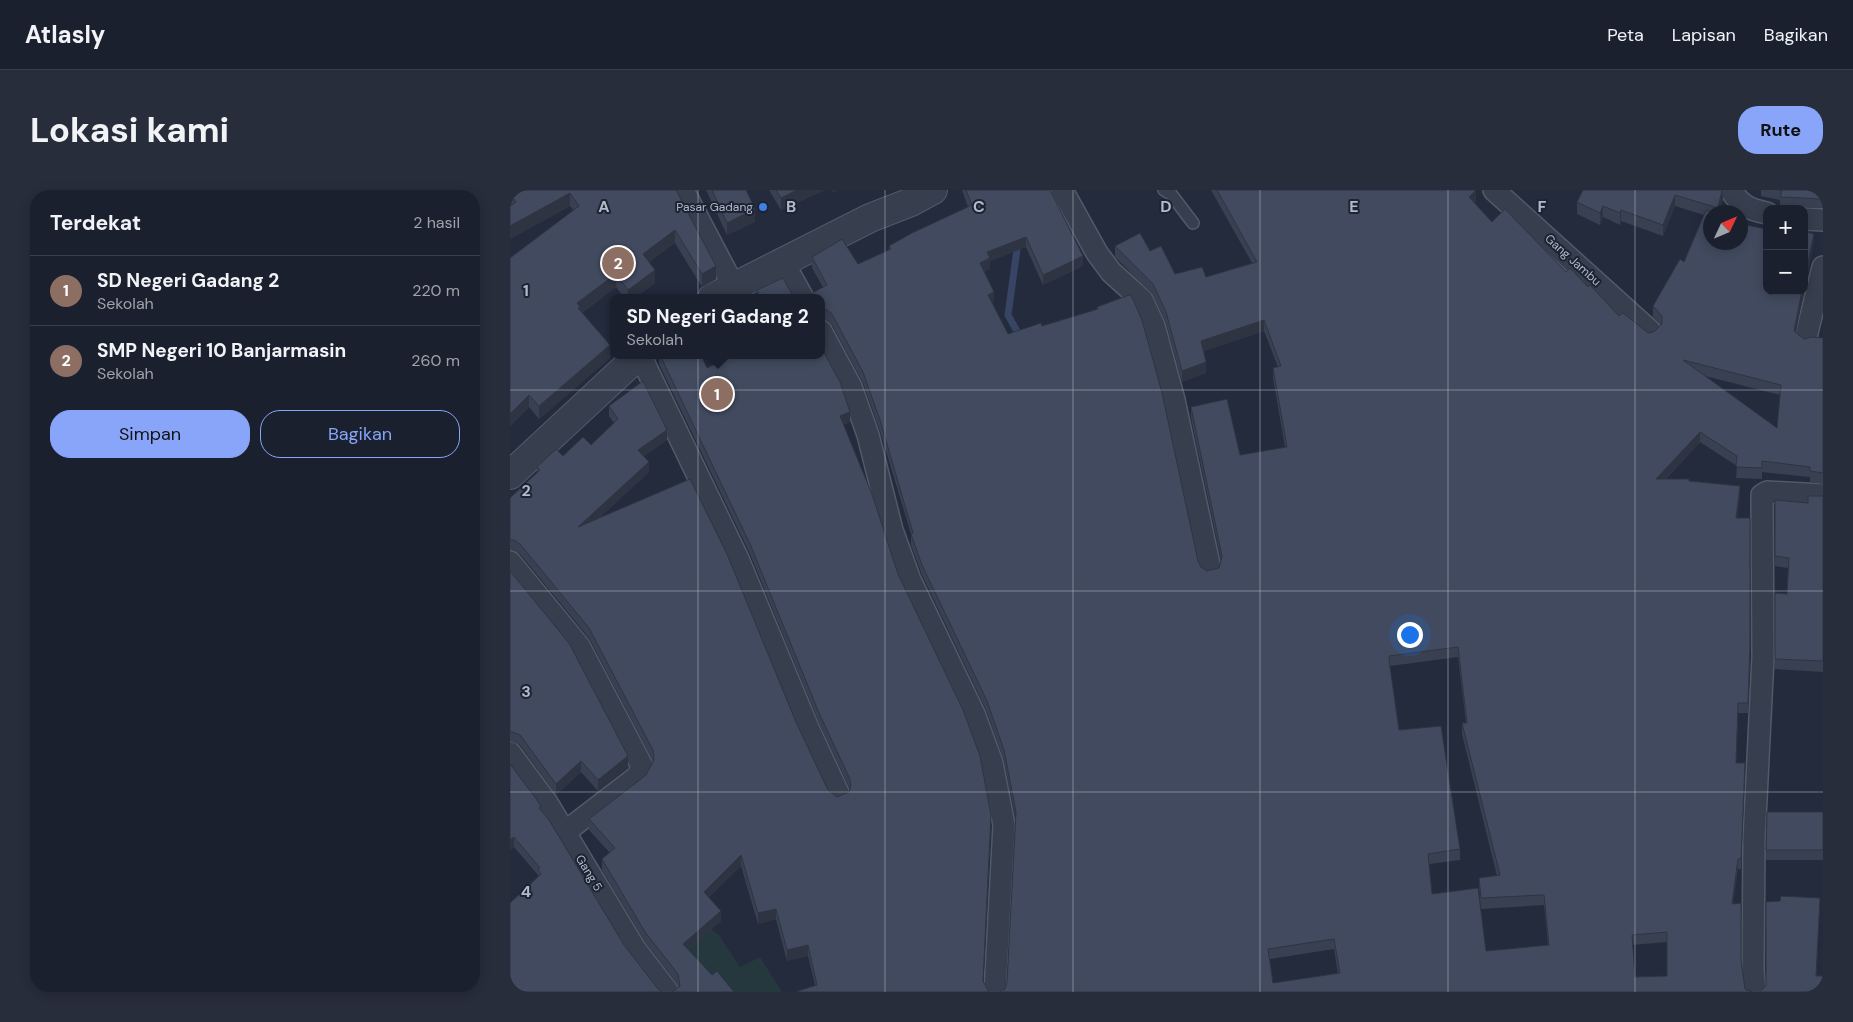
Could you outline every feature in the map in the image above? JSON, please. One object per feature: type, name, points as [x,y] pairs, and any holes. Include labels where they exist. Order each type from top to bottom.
[{"type":"street","points":[[683,190],[723,292],[870,218],[911,202],[933,190]]},
{"type":"street","points":[[1062,190],[1097,253],[1111,272],[1142,300],[1154,326],[1174,400],[1210,569]]},
{"type":"street","name":"Gang Jambu","points":[[1494,190],[1650,332]]},
{"type":"street","points":[[1731,190],[1744,206],[1752,211],[1763,212]]},
{"type":"street","points":[[1808,219],[1823,220]]},
{"type":"street","points":[[783,262],[801,294]]},
{"type":"street","points":[[1806,337],[1823,267]]},
{"type":"street","points":[[825,339],[854,394],[868,435],[892,530],[910,580],[968,701],[992,763],[1004,825],[995,992]]},
{"type":"street","points":[[510,475],[635,359]]},
{"type":"street","points":[[641,359],[738,559],[808,728],[839,795]]},
{"type":"street","points":[[1755,992],[1753,970],[1754,840],[1763,657],[1762,495],[1766,492],[1823,495]]},
{"type":"street","points":[[510,562],[579,646],[642,766],[638,776],[565,832]]},
{"type":"street","name":"Gang 5","points":[[510,753],[547,803],[635,949],[668,992]]},
{"type":"lane","points":[[1164,190],[1171,194],[1193,223]]},
{"type":"shaded area","points":[[711,929],[719,935],[740,967],[760,957],[782,992],[726,992],[686,949]]},
{"type":"building","points":[[510,190],[676,190],[716,266],[702,274],[675,230],[643,254],[655,270],[628,290],[616,274],[577,303],[580,307],[578,308],[610,345],[539,406],[529,395],[510,414],[510,258],[579,206],[570,193],[510,226],[510,206],[516,202],[510,194]]},
{"type":"building","points":[[712,190],[746,190],[755,209],[727,223]]},
{"type":"building","points":[[776,190],[797,190],[781,198]]},
{"type":"building","points":[[966,190],[1050,190],[1083,256],[1043,275],[1026,237],[987,252],[990,258],[980,263],[994,292],[988,295],[1008,334],[1041,323],[1042,326],[1098,309],[1097,307],[1129,295],[1132,297],[1142,320],[1162,393],[1198,561],[1201,567],[1207,571],[1219,568],[1222,556],[1191,407],[1227,399],[1240,455],[1287,447],[1273,368],[1281,366],[1264,320],[1201,341],[1206,362],[1182,371],[1166,312],[1153,284],[1115,246],[1140,233],[1150,251],[1161,246],[1175,274],[1202,267],[1206,277],[1257,262],[1217,190],[1476,190],[1469,197],[1492,222],[1505,209],[1566,272],[1570,268],[1588,287],[1590,285],[1619,316],[1623,313],[1648,333],[1654,332],[1662,324],[1662,316],[1653,306],[1680,259],[1684,262],[1703,217],[1703,250],[1748,250],[1748,225],[1763,228],[1763,295],[1801,295],[1794,331],[1804,339],[1812,337],[1823,338],[1823,473],[1810,471],[1810,467],[1762,461],[1762,468],[1736,467],[1737,456],[1700,432],[1656,479],[1689,479],[1689,481],[1740,486],[1736,518],[1750,518],[1748,703],[1738,703],[1736,763],[1745,763],[1741,859],[1738,859],[1732,904],[1741,903],[1741,961],[1745,989],[1752,992],[999,992],[1005,989],[1007,982],[1016,812],[1004,750],[987,701],[922,565],[911,534],[913,533],[880,420],[863,372],[832,314],[825,310],[825,294],[812,294],[827,285],[812,257],[842,239],[858,264],[891,249],[889,246],[972,205]],"holes":[[[1683,360],[1781,385],[1777,428]],[[1458,647],[1467,723],[1462,723],[1500,875],[1479,878],[1481,898],[1544,895],[1549,945],[1486,951],[1478,888],[1432,894],[1428,854],[1460,849],[1441,726],[1399,730],[1389,656]],[[1667,932],[1667,976],[1635,977],[1632,935]],[[1334,939],[1340,973],[1273,983],[1268,949]]]},
{"type":"building","points":[[1583,190],[1722,190],[1719,205],[1708,205],[1675,195],[1663,225],[1621,210],[1620,213],[1603,206],[1600,213],[1577,202]]},
{"type":"building","points":[[1779,190],[1823,190],[1823,199],[1780,197],[1782,191]]},
{"type":"building","points":[[1808,232],[1814,234],[1808,262]]},
{"type":"building","points":[[783,278],[792,294],[758,294],[757,290]]},
{"type":"building","points":[[825,354],[840,382],[850,412],[840,416],[873,497],[898,574],[963,710],[980,756],[991,815],[983,981],[989,992],[798,992],[817,985],[808,945],[787,950],[776,909],[758,913],[741,855],[704,892],[721,911],[683,944],[712,975],[717,971],[734,992],[672,992],[680,986],[678,974],[645,932],[602,859],[615,848],[589,819],[646,775],[654,760],[653,750],[589,628],[520,544],[510,540],[510,498],[540,470],[537,467],[556,449],[563,456],[583,437],[591,445],[618,419],[609,406],[643,381],[667,430],[638,450],[649,462],[578,527],[690,479],[727,554],[796,722],[828,790],[837,797],[849,792],[851,786],[850,779],[819,713],[750,544],[662,359],[703,359],[707,368],[725,359],[825,359]]},
{"type":"building","points":[[1808,496],[1823,496],[1823,661],[1775,659],[1775,593],[1787,594],[1789,558],[1775,556],[1775,500],[1808,503]]},
{"type":"building","points":[[510,571],[569,643],[628,756],[598,780],[581,761],[556,784],[520,735],[510,731]]},
{"type":"building","points":[[510,764],[537,800],[541,807],[539,808],[549,820],[624,945],[662,992],[510,992],[510,903],[541,874],[538,870],[540,868],[514,837],[510,840]]},
{"type":"building","points":[[1767,812],[1823,812],[1823,850],[1766,850]]},
{"type":"building","points":[[1781,896],[1820,898],[1816,976],[1823,976],[1823,992],[1759,992],[1766,986],[1766,902],[1780,901]]},
{"type":"waterway","points":[[1018,242],[1008,315],[1018,333],[1025,334]]},
{"type":"place","name":"Pasar Gadang","points":[[763,207]]},
{"type":"place","name":"SMP Negeri 10 Banjarmasin","points":[[618,263]]},
{"type":"place","name":"SD Negeri Gadang 2","points":[[717,394]]}]
